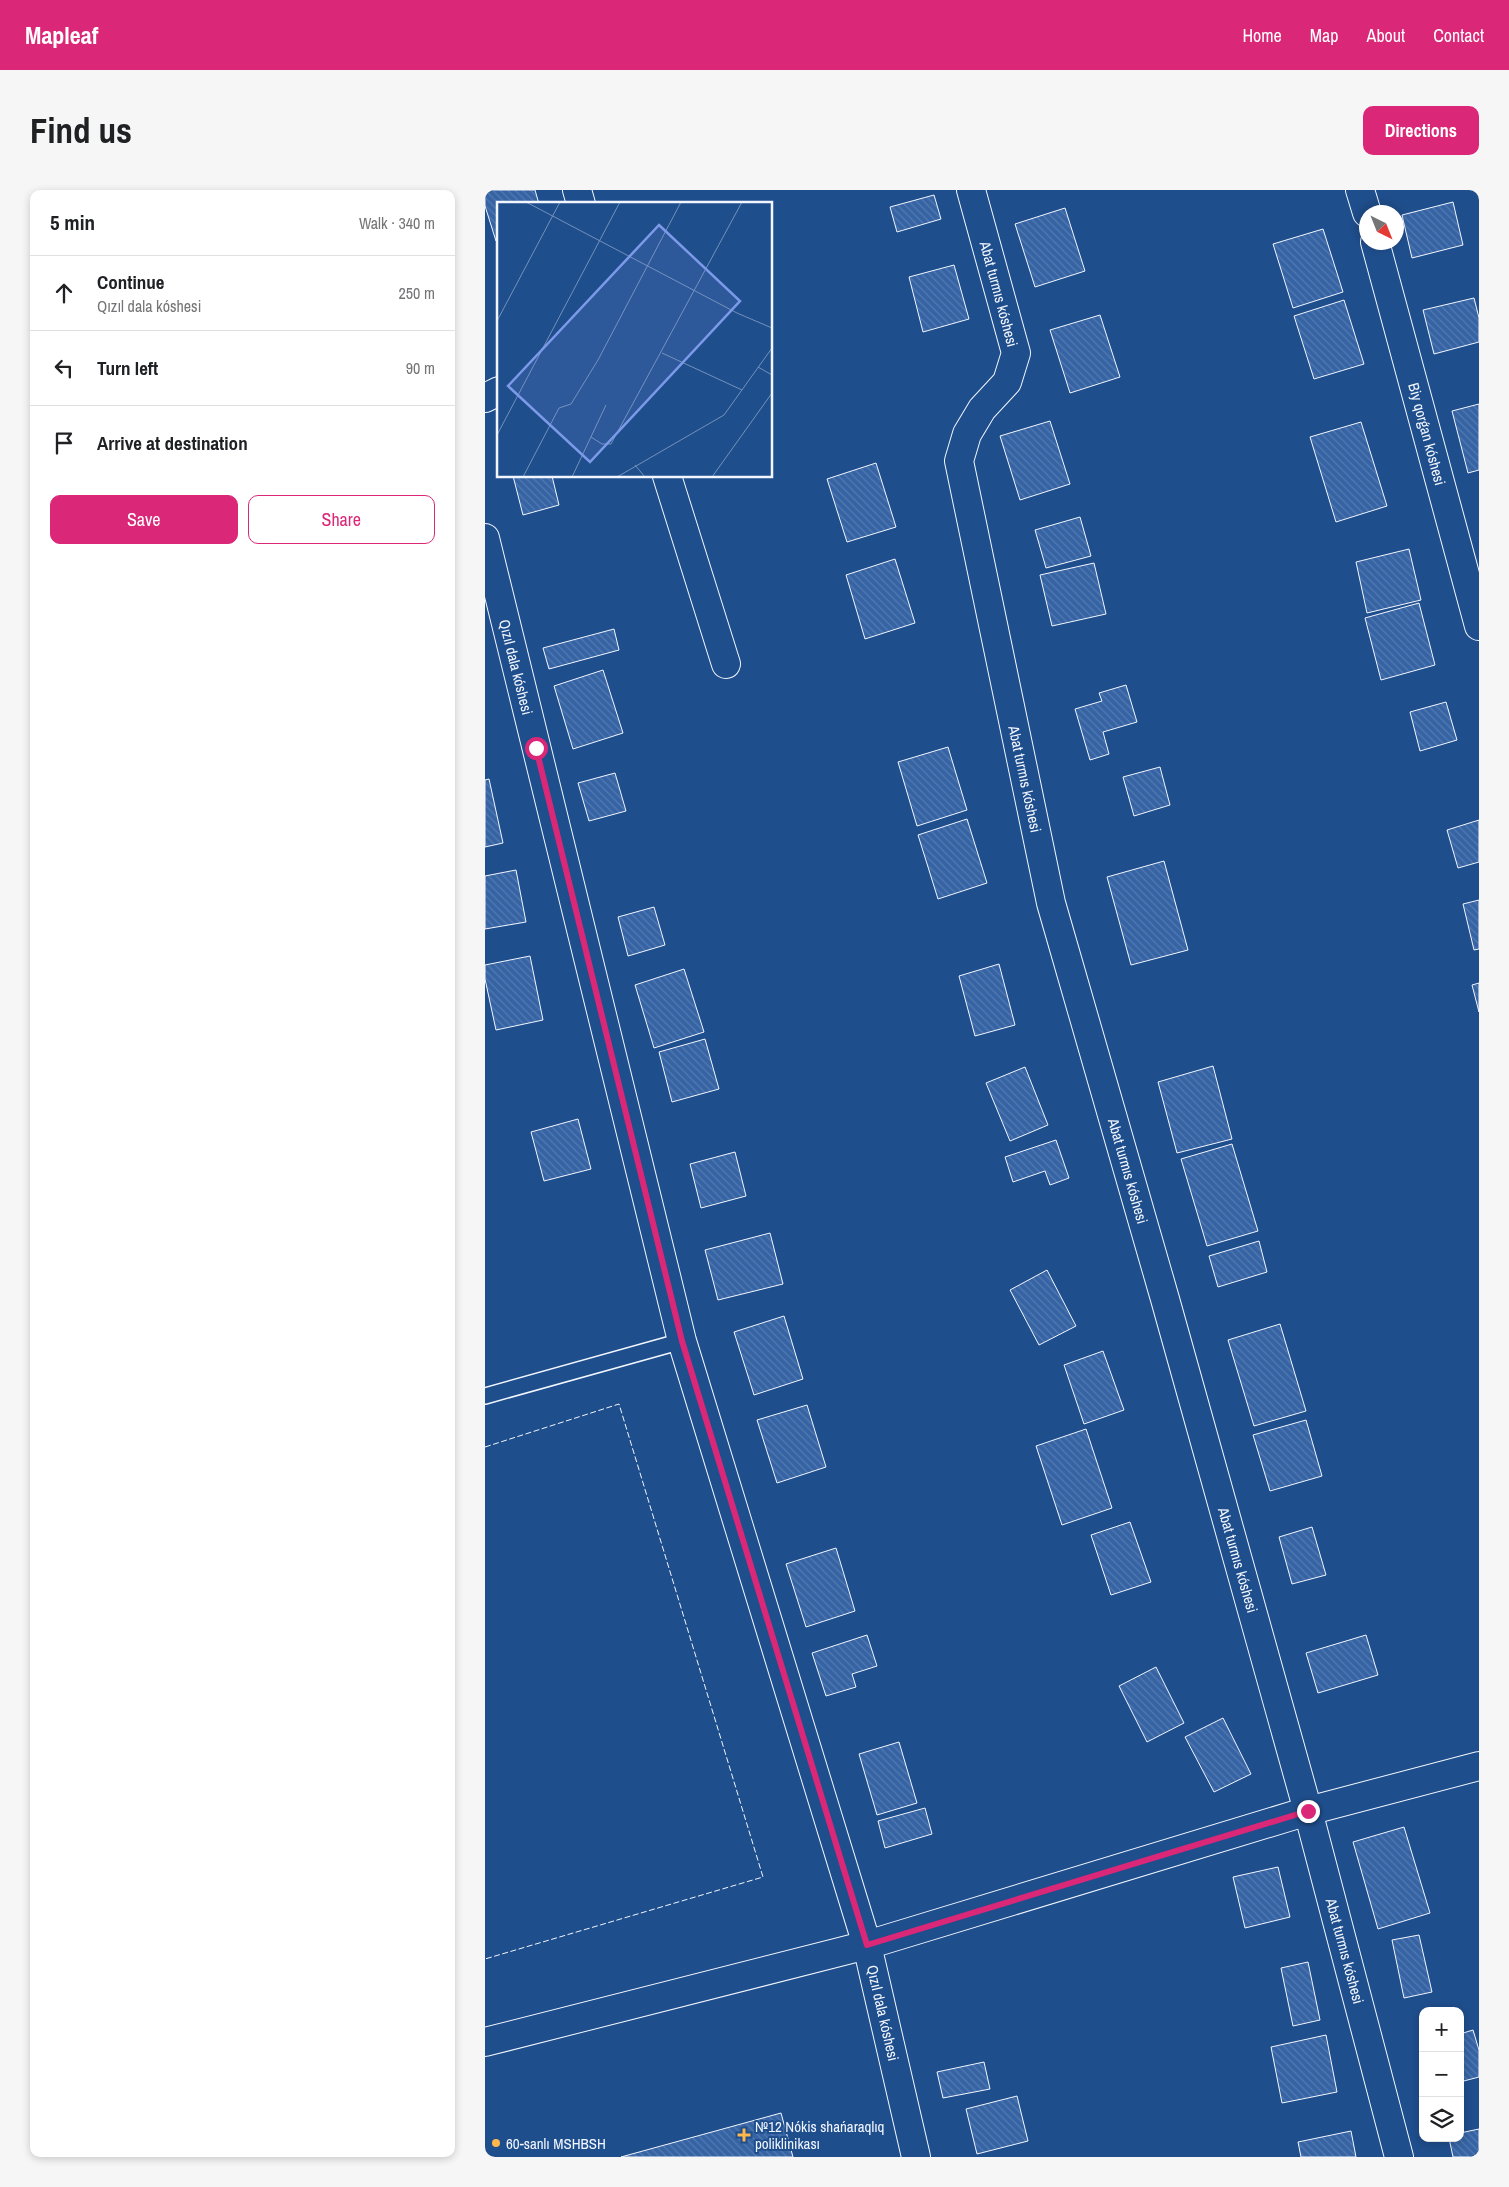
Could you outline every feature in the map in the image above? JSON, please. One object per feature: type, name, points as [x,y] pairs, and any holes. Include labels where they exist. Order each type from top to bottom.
[{"type":"street","name":"Abat turmıs kóshesi","points":[[971,190],[1016,353],[1007,382],[982,409],[967,434],[959,461],[1051,904],[1165,1299],[1308,1811],[1399,2157]]},
{"type":"street","points":[[1360,190],[1365,205]]},
{"type":"street","name":"Biy qorǵan kóshesi","points":[[1377,250],[1479,626]]},
{"type":"street","points":[[485,398],[497,392]]},
{"type":"street","points":[[668,478],[726,664]]},
{"type":"street","name":"Qızıl dala kóshesi","points":[[485,538],[682,1341],[867,1945],[916,2157]]},
{"type":"street","points":[[485,2042],[867,1945],[1308,1811],[1479,1766]]},
{"type":"lane","points":[[485,1396],[682,1341]]},
{"type":"building","points":[[485,190],[535,190],[538,202],[497,202],[496,241],[485,206]]},
{"type":"building","points":[[934,195],[941,219],[897,232],[890,207]]},
{"type":"building","points":[[1453,202],[1463,245],[1412,258],[1404,224],[1404,214]]},
{"type":"building","points":[[1065,208],[1085,271],[1035,287],[1015,224]]},
{"type":"building","points":[[1323,229],[1343,292],[1293,308],[1273,244]]},
{"type":"building","points":[[954,265],[969,319],[923,332],[909,277]]},
{"type":"building","points":[[1474,298],[1479,318],[1479,342],[1434,354],[1423,310]]},
{"type":"building","points":[[1344,300],[1364,364],[1314,379],[1294,316]]},
{"type":"building","points":[[1100,315],[1120,377],[1070,393],[1050,330]]},
{"type":"building","points":[[1479,404],[1479,470],[1468,473],[1452,411]]},
{"type":"building","points":[[1050,421],[1070,484],[1020,500],[1000,436]]},
{"type":"building","points":[[1361,422],[1387,506],[1336,522],[1310,437]]},
{"type":"building","points":[[876,463],[896,527],[847,542],[827,479]]},
{"type":"building","points":[[514,478],[552,478],[559,505],[523,515]]},
{"type":"building","points":[[1080,517],[1091,556],[1046,568],[1035,530]]},
{"type":"building","points":[[1409,549],[1421,600],[1367,613],[1356,562]]},
{"type":"building","points":[[895,559],[915,623],[865,639],[846,575]]},
{"type":"building","points":[[1094,563],[1106,614],[1052,626],[1040,575]]},
{"type":"building","points":[[1419,603],[1435,665],[1381,680],[1365,618]]},
{"type":"building","points":[[614,629],[619,650],[549,669],[543,648]]},
{"type":"building","points":[[603,670],[623,733],[573,749],[554,686]]},
{"type":"building","points":[[1126,685],[1137,722],[1103,732],[1109,754],[1090,760],[1075,709],[1102,701],[1099,693]]},
{"type":"building","points":[[1446,702],[1457,740],[1420,751],[1410,712]]},
{"type":"building","points":[[948,747],[967,810],[917,826],[898,762]]},
{"type":"building","points":[[1160,767],[1170,805],[1134,816],[1123,777]]},
{"type":"building","points":[[615,773],[626,811],[589,821],[578,783]]},
{"type":"building","points":[[489,779],[503,843],[485,847],[485,780]]},
{"type":"building","points":[[967,819],[987,883],[938,899],[918,835]]},
{"type":"building","points":[[1479,820],[1479,862],[1458,868],[1447,830]]},
{"type":"building","points":[[1164,861],[1188,950],[1131,965],[1107,877]]},
{"type":"building","points":[[516,870],[526,922],[485,929],[485,876]]},
{"type":"building","points":[[1479,900],[1479,949],[1474,950],[1463,904]]},
{"type":"building","points":[[654,907],[665,945],[628,956],[618,917]]},
{"type":"building","points":[[530,956],[543,1020],[496,1030],[485,979],[485,965]]},
{"type":"building","points":[[999,964],[1015,1025],[975,1036],[959,976]]},
{"type":"building","points":[[684,969],[704,1032],[654,1048],[635,985]]},
{"type":"building","points":[[1479,983],[1479,1012],[1472,985]]},
{"type":"building","points":[[705,1039],[719,1089],[672,1102],[659,1052]]},
{"type":"building","points":[[1213,1066],[1232,1139],[1177,1153],[1158,1082]]},
{"type":"building","points":[[1025,1067],[1048,1125],[1010,1141],[986,1083]]},
{"type":"building","points":[[578,1119],[591,1169],[544,1181],[531,1132]]},
{"type":"building","points":[[1056,1140],[1069,1178],[1050,1185],[1045,1171],[1013,1182],[1005,1157]]},
{"type":"building","points":[[1232,1144],[1258,1231],[1207,1246],[1181,1159]]},
{"type":"building","points":[[735,1152],[746,1196],[701,1208],[690,1164]]},
{"type":"building","points":[[770,1233],[783,1284],[718,1300],[705,1250]]},
{"type":"building","points":[[1259,1241],[1267,1272],[1218,1287],[1209,1256]]},
{"type":"building","points":[[1047,1270],[1076,1326],[1039,1345],[1010,1290]]},
{"type":"building","points":[[784,1316],[803,1379],[754,1395],[734,1332]]},
{"type":"building","points":[[1280,1324],[1306,1411],[1254,1426],[1228,1340]]},
{"type":"building","points":[[1103,1351],[1124,1410],[1084,1424],[1064,1365]]},
{"type":"building","points":[[807,1405],[826,1467],[777,1483],[757,1420]]},
{"type":"building","points":[[1306,1420],[1322,1476],[1270,1491],[1253,1435]]},
{"type":"building","points":[[1086,1429],[1112,1508],[1062,1525],[1036,1446]]},
{"type":"building","points":[[1130,1522],[1151,1582],[1111,1595],[1091,1535]]},
{"type":"building","points":[[1312,1527],[1326,1575],[1292,1584],[1279,1537]]},
{"type":"building","points":[[836,1548],[855,1611],[806,1627],[786,1564]]},
{"type":"building","points":[[867,1635],[877,1666],[852,1674],[856,1687],[826,1696],[812,1653]]},
{"type":"building","points":[[1366,1635],[1378,1675],[1318,1693],[1306,1653]]},
{"type":"building","points":[[1156,1667],[1184,1723],[1147,1742],[1119,1686]]},
{"type":"building","points":[[1223,1718],[1251,1774],[1214,1792],[1185,1737]]},
{"type":"building","points":[[899,1742],[917,1803],[877,1815],[859,1754]]},
{"type":"building","points":[[925,1808],[932,1834],[885,1848],[878,1821]]},
{"type":"building","points":[[1404,1827],[1430,1913],[1378,1929],[1353,1842]]},
{"type":"building","points":[[1278,1867],[1290,1917],[1245,1928],[1233,1877]]},
{"type":"building","points":[[1419,1935],[1432,1992],[1404,1998],[1392,1940]]},
{"type":"building","points":[[1308,1962],[1320,2020],[1293,2026],[1281,1968]]},
{"type":"building","points":[[1473,2030],[1479,2050],[1479,2077],[1464,2081],[1464,2052],[1464,2033]]},
{"type":"building","points":[[1326,2035],[1337,2092],[1282,2103],[1271,2047]]},
{"type":"building","points":[[984,2062],[990,2089],[943,2098],[937,2072]]},
{"type":"building","points":[[1017,2096],[1028,2141],[977,2154],[966,2109]]},
{"type":"building","name":"№12 Nókis shańaraqlıq poliklinikası","points":[[781,2113],[793,2157],[621,2157]]},
{"type":"building","points":[[1479,2129],[1479,2157],[1453,2157],[1450,2142],[1464,2142],[1464,2132]]},
{"type":"building","points":[[1351,2131],[1356,2157],[1301,2157],[1298,2142]]},
{"type":"fence","points":[[485,1447],[619,1404],[763,1877],[485,1959]]},
{"type":"place","name":"№12 Nókis shańaraqlıq poliklinikası","points":[[744,2135]]},
{"type":"place","name":"60-sanlı MSHBSH","points":[[496,2143]]},
{"type":"route","points":[[536,748],[682,1341],[867,1945],[1308,1811]]}]
